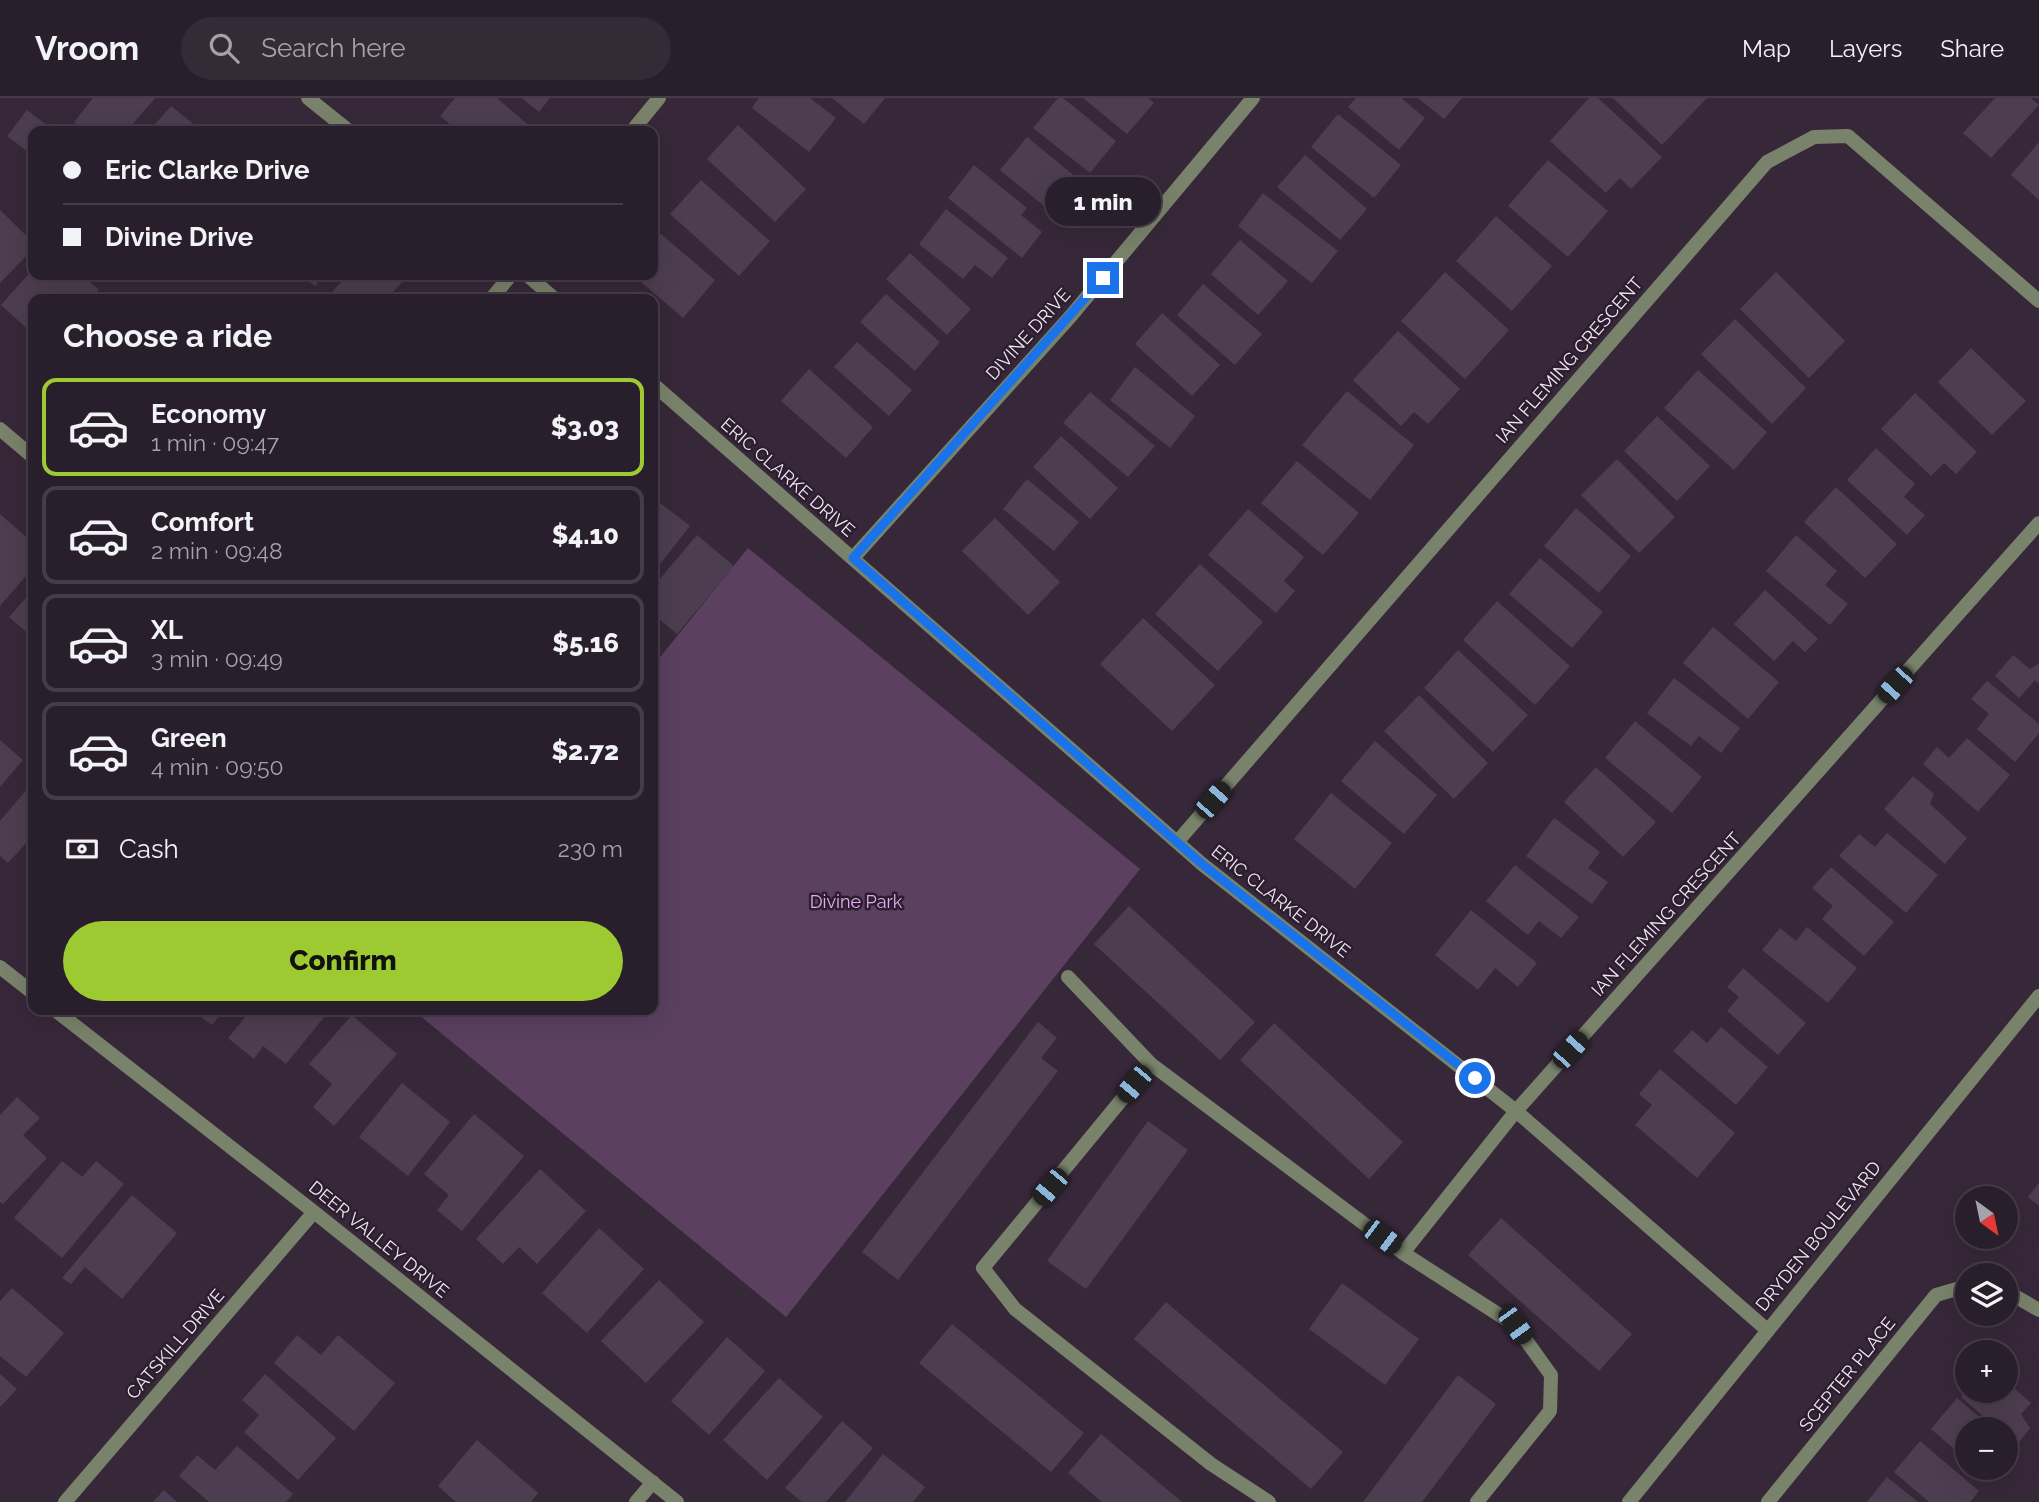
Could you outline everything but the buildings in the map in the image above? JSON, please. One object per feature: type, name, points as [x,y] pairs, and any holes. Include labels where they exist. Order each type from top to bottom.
[{"type":"street","points":[[308,98],[343,126]]},
{"type":"street","points":[[636,126],[659,98]]},
{"type":"street","name":"DIVINE DRIVE","points":[[853,558],[1070,317],[1253,98]]},
{"type":"street","name":"IAN FLEMING CRESCENT","points":[[1178,841],[1767,162],[1814,137],[1848,136],[2039,301]]},
{"type":"street","points":[[495,294],[508,280]]},
{"type":"street","points":[[533,280],[549,294]]},
{"type":"street","name":"ERIC CLARKE DRIVE","points":[[658,388],[1202,864],[1516,1111],[1766,1329]]},
{"type":"street","points":[[0,429],[28,453]]},
{"type":"street","name":"IAN FLEMING CRESCENT","points":[[1403,1253],[1516,1111],[2039,523]]},
{"type":"street","points":[[0,967],[28,989]]},
{"type":"street","points":[[1068,977],[1151,1064],[1403,1253],[1515,1325],[1551,1374],[1550,1411],[1477,1502]]},
{"type":"street","name":"DRYDEN BOULEVARD","points":[[1629,1502],[1766,1329],[2039,996]]},
{"type":"street","name":"DEER VALLEY DRIVE","points":[[61,1015],[314,1212],[677,1502]]},
{"type":"street","points":[[1151,1064],[983,1268],[1014,1310],[1211,1464],[1269,1502]]},
{"type":"street","name":"CATSKILL DRIVE","points":[[65,1502],[314,1212]]},
{"type":"street","name":"SCEPTER PLACE","points":[[1768,1502],[1936,1295],[1955,1289]]},
{"type":"street","points":[[2018,1298],[2039,1310]]},
{"type":"street","points":[[636,1502],[653,1482]]},
{"type":"green space","name":"Divine Park","points":[[748,548],[1140,869],[786,1317],[419,1015],[658,1015],[658,660]]},
{"type":"route","points":[[1103,278],[853,558],[1202,864],[1475,1078]]}]
